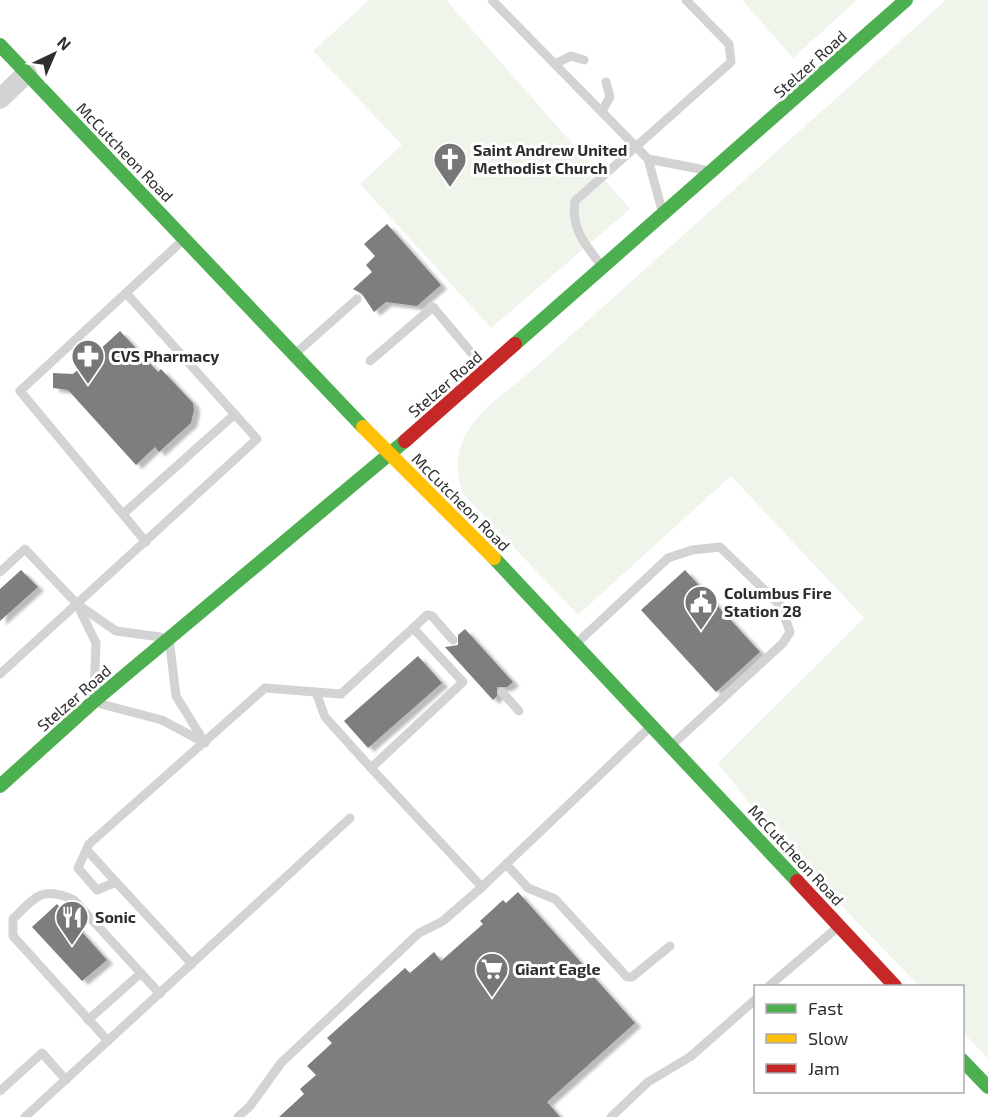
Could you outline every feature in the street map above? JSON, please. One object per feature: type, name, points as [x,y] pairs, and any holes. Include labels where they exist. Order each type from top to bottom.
[{"type":"main road","name":"Stelzer Road","points":[[0,786],[93,702],[389,455],[906,0]]},
{"type":"main road","name":"McCutcheon Road","points":[[0,45],[389,455],[576,644],[893,985]]},
{"type":"main road","points":[[964,1061],[988,1087]]},
{"type":"street","points":[[0,99],[27,73]]},
{"type":"lane","points":[[492,0],[648,159],[664,215]]},
{"type":"lane","points":[[603,268],[584,241],[573,220],[575,201],[731,62],[729,44],[686,0]]},
{"type":"lane","points":[[555,64],[571,56],[584,60]]},
{"type":"lane","points":[[602,111],[610,97],[606,82]]},
{"type":"lane","points":[[648,159],[713,172]]},
{"type":"lane","points":[[146,542],[20,391],[184,239]]},
{"type":"lane","points":[[0,674],[257,439],[126,293]]},
{"type":"lane","points":[[294,354],[357,299]]},
{"type":"lane","points":[[370,361],[433,307],[486,369]]},
{"type":"lane","points":[[123,514],[235,414]]},
{"type":"lane","points":[[576,644],[668,558],[692,550],[720,547],[782,606],[790,632],[783,643],[671,746]]},
{"type":"lane","points":[[0,572],[25,549],[77,604],[116,631],[169,638],[176,696],[205,743]]},
{"type":"lane","points":[[77,604],[96,643],[93,702],[162,720],[205,743]]},
{"type":"lane","points":[[116,882],[97,890],[78,868],[89,844],[265,688],[340,694],[427,615],[432,616],[453,639]]},
{"type":"lane","points":[[371,768],[463,682],[413,628]]},
{"type":"lane","points":[[316,692],[325,717],[482,887]]},
{"type":"lane","points":[[502,692],[519,711]]},
{"type":"lane","points":[[238,1117],[250,1106],[281,1063],[419,933],[443,921],[482,887],[652,725]]},
{"type":"lane","points":[[25,1117],[350,818]]},
{"type":"lane","points":[[87,850],[192,964]]},
{"type":"lane","points":[[506,864],[528,888],[555,899],[627,977],[632,977],[670,946]]},
{"type":"lane","points":[[108,1041],[13,936],[13,919],[25,907],[42,893],[59,892],[74,900],[160,994]]},
{"type":"lane","points":[[772,985],[839,927]]},
{"type":"lane","points":[[88,1020],[141,973]]},
{"type":"lane","points":[[610,1117],[648,1082],[690,1057],[754,1001]]},
{"type":"lane","points":[[0,1091],[42,1053],[66,1080]]},
{"type":"shaded area","points":[[369,0],[446,0],[630,209],[491,328],[360,184],[402,145],[313,51]]},
{"type":"shaded area","points":[[742,0],[857,0],[793,58]]},
{"type":"shaded area","points":[[946,0],[988,0],[988,1059],[964,1033],[964,985],[918,985],[774,836],[718,763],[864,618],[731,476],[578,615],[463,494],[458,473],[459,454],[464,438],[473,423],[485,409],[530,372]]},
{"type":"building","points":[[387,224],[441,285],[417,306],[386,302],[374,312],[362,294],[353,289],[372,272],[366,265],[375,256],[364,244]]},
{"type":"building","name":"CVS Pharmacy","points":[[120,331],[158,372],[161,369],[193,403],[194,410],[191,423],[159,452],[155,447],[136,465],[68,390],[53,388],[53,373],[73,374]]},
{"type":"building","points":[[21,570],[38,587],[0,621],[0,589]]},
{"type":"building","name":"Columbus Fire Station 28","points":[[685,570],[760,652],[716,692],[641,610]]},
{"type":"building","points":[[465,629],[513,682],[507,687],[497,687],[497,696],[493,700],[445,647],[458,645],[458,635]]},
{"type":"building","points":[[418,656],[442,683],[368,748],[344,721]]},
{"type":"building","name":"Giant Eagle","points":[[518,892],[635,1023],[547,1102],[560,1117],[279,1117],[304,1094],[300,1089],[316,1075],[307,1066],[332,1043],[327,1038],[405,968],[410,973],[434,952],[441,961],[483,924],[480,921],[503,900],[506,903]]},
{"type":"building","name":"Sonic","points":[[57,904],[107,960],[82,981],[32,927]]},
{"type":"traffic: fast","points":[[515,344],[906,0]]},
{"type":"traffic: fast","points":[[0,45],[363,427]]},
{"type":"traffic: fast","points":[[0,786],[93,702],[405,441]]},
{"type":"traffic: fast","points":[[494,558],[797,881]]},
{"type":"traffic: fast","points":[[964,1062],[988,1087]]},
{"type":"traffic: slow","points":[[363,427],[494,558]]},
{"type":"traffic: jam","points":[[405,441],[515,344]]},
{"type":"traffic: jam","points":[[797,881],[894,985]]},
{"type":"place","name":"Saint Andrew United Methodist Church","points":[[450,188]]},
{"type":"place","name":"CVS Pharmacy","points":[[88,385]]},
{"type":"place","name":"Columbus Fire Station 28","points":[[701,631]]},
{"type":"place","name":"Sonic","points":[[72,946]]},
{"type":"place","name":"Giant Eagle","points":[[492,998]]}]
